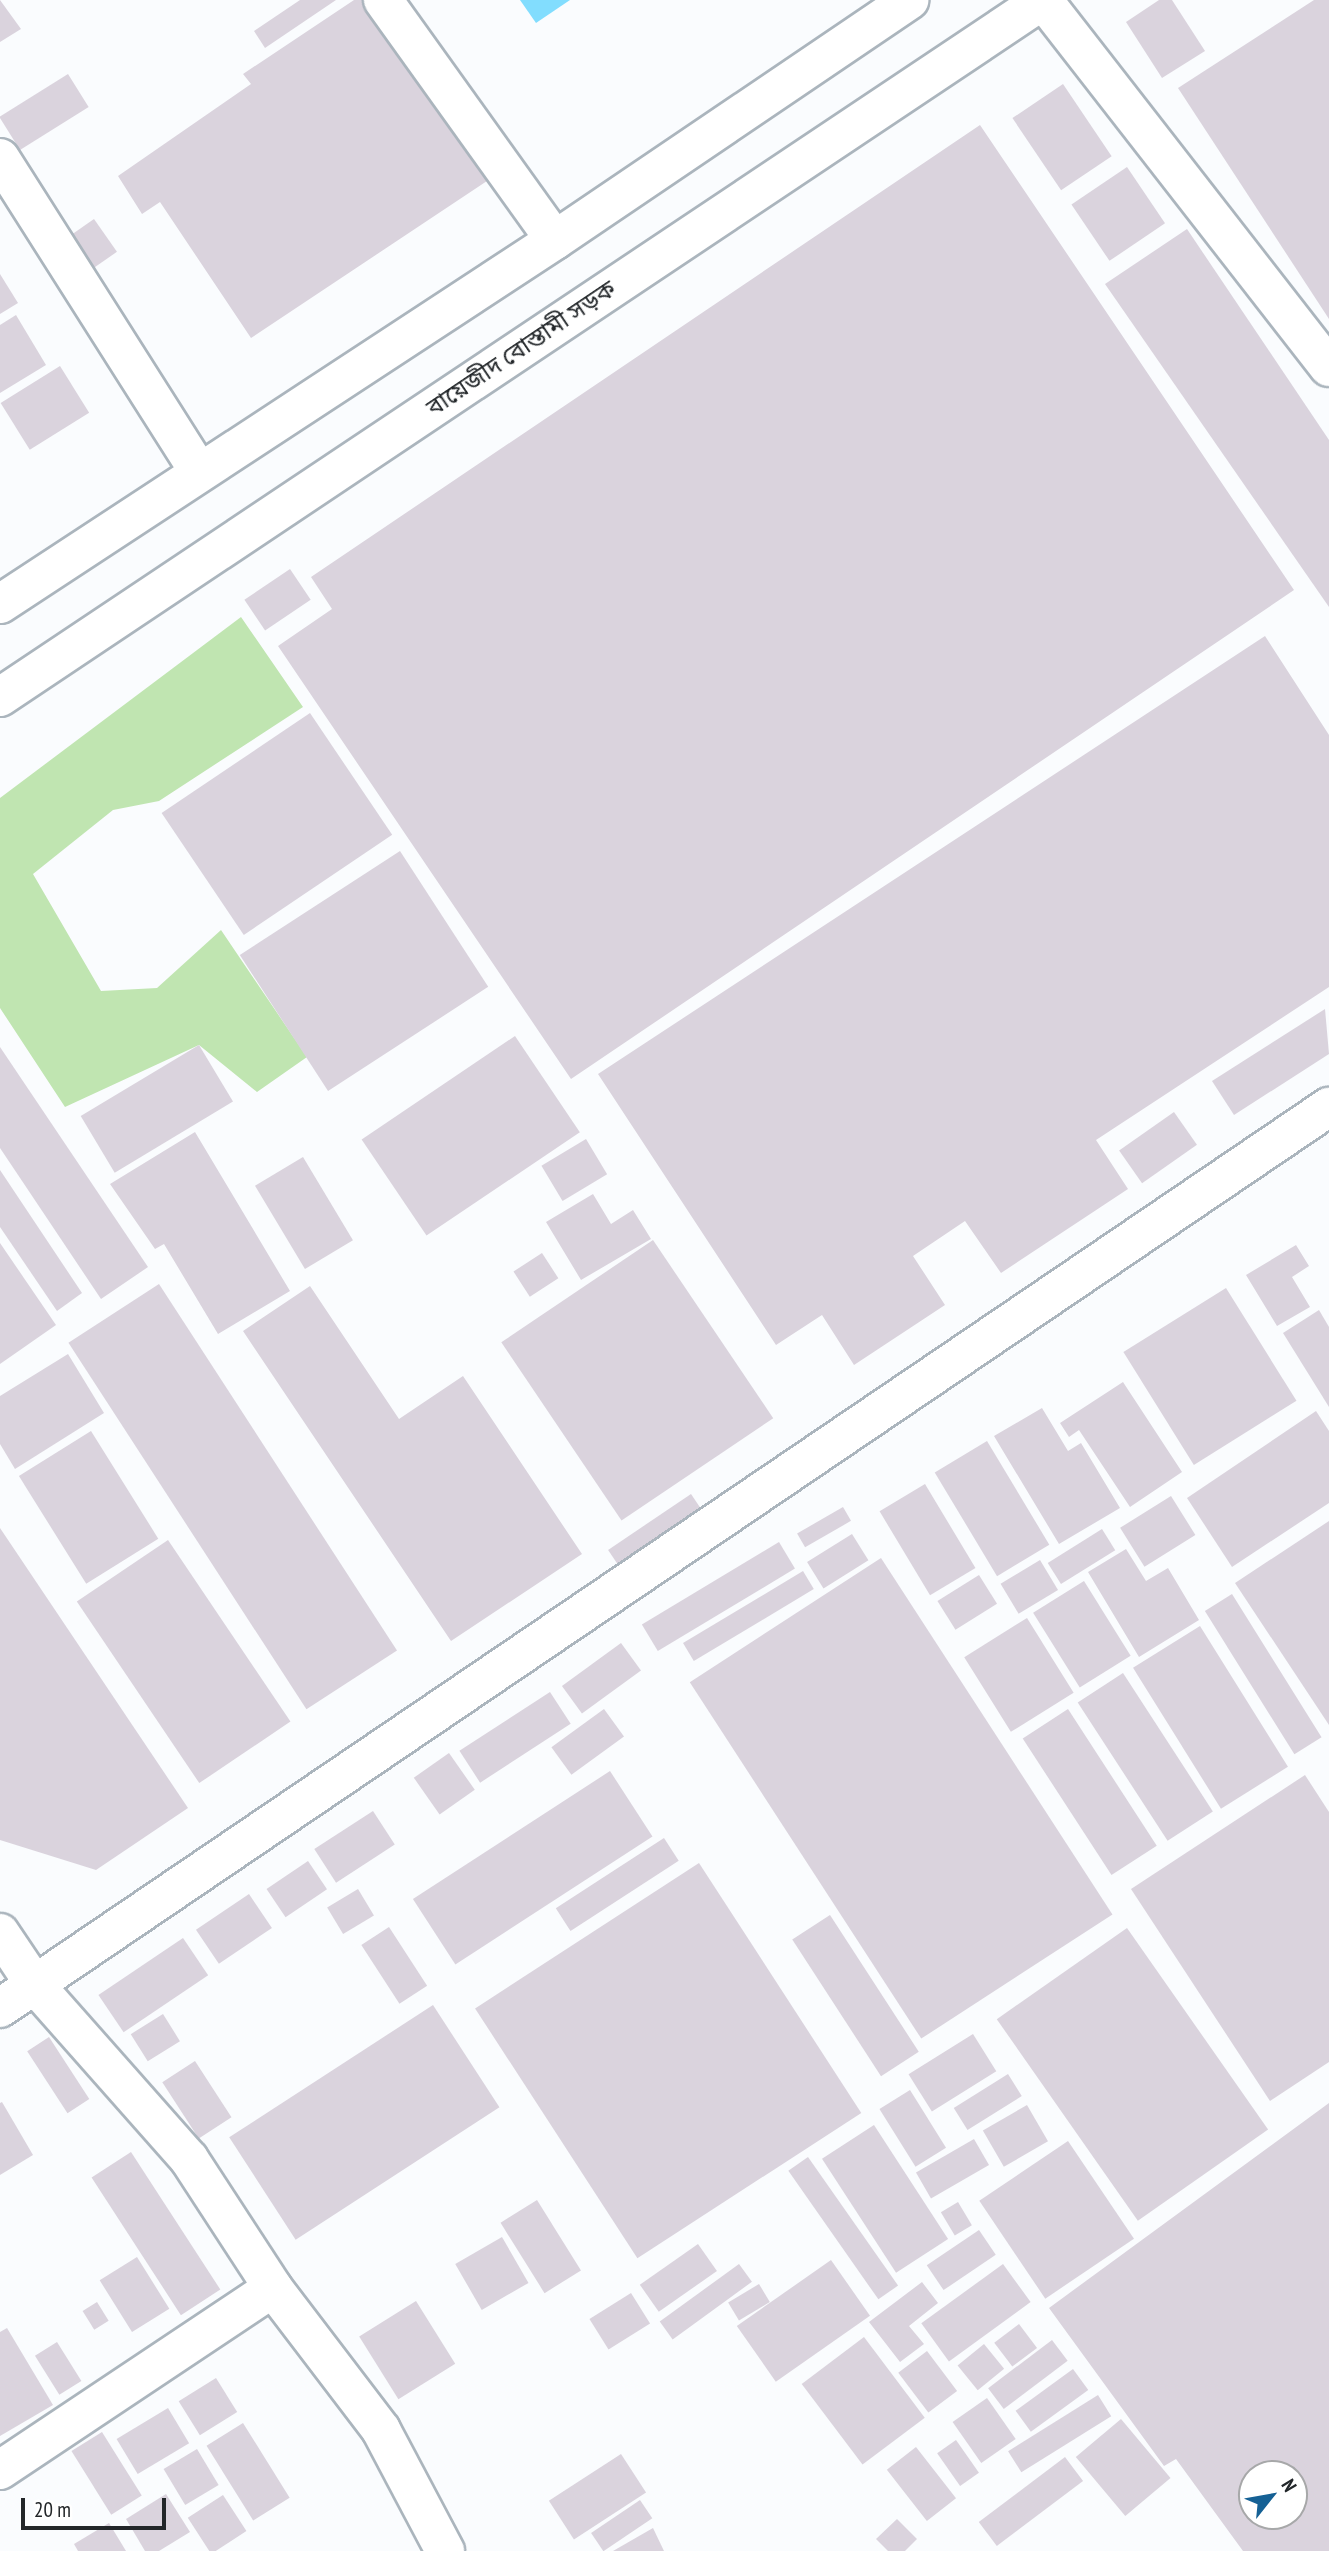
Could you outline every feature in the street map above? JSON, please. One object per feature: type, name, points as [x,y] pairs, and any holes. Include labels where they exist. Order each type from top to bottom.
[{"type":"street","points":[[383,0],[555,240]]},
{"type":"street","points":[[0,604],[555,240],[908,0]]},
{"type":"street","points":[[1043,0],[1329,367]]},
{"type":"street","name":"বায়েজীদ বোস্তামী সড়ক","points":[[0,698],[1043,0]]},
{"type":"street","points":[[0,158],[200,472]]},
{"type":"street","points":[[0,2008],[1329,1107]]},
{"type":"street","points":[[0,1933],[35,1985],[189,2159],[273,2288],[381,2430],[445,2551]]},
{"type":"street","points":[[0,2470],[273,2288]]},
{"type":"green space","points":[[241,617],[303,707],[159,801],[113,810],[33,874],[101,991],[157,988],[221,930],[307,1057],[257,1092],[199,1045],[65,1107],[0,1008],[0,798]]},
{"type":"water","points":[[520,0],[570,0],[536,23]]},
{"type":"building","points":[[0,0],[21,29],[0,42]]},
{"type":"building","points":[[300,0],[336,0],[265,48],[254,31]]},
{"type":"building","points":[[354,0],[370,0],[490,179],[251,338],[160,202],[142,214],[118,176],[251,84],[243,74]]},
{"type":"building","points":[[1159,0],[1172,0],[1205,51],[1162,78],[1126,22]]},
{"type":"building","points":[[1314,0],[1329,0],[1329,319],[1178,88]]},
{"type":"building","points":[[68,74],[89,107],[20,150],[0,116]]},
{"type":"building","points":[[1063,84],[1112,156],[1061,190],[1012,118]]},
{"type":"building","points":[[980,125],[1294,590],[571,1079],[278,646],[332,609],[311,577]]},
{"type":"building","points":[[1127,167],[1165,223],[1109,261],[1071,204]]},
{"type":"building","points":[[94,219],[117,252],[94,268],[71,235]]},
{"type":"building","points":[[1187,229],[1329,440],[1329,607],[1105,284]]},
{"type":"building","points":[[0,274],[18,303],[0,314]]},
{"type":"building","points":[[16,315],[46,365],[0,393],[0,325]]},
{"type":"building","points":[[60,366],[89,413],[30,450],[1,403]]},
{"type":"building","points":[[290,569],[311,600],[265,630],[244,600]]},
{"type":"building","points":[[1265,636],[1329,735],[1329,987],[1096,1140],[1128,1189],[1001,1273],[965,1221],[913,1256],[945,1305],[854,1365],[822,1315],[776,1345],[598,1074]]},
{"type":"building","points":[[310,713],[392,835],[244,935],[162,813]]},
{"type":"building","points":[[400,851],[488,987],[328,1091],[240,955]]},
{"type":"building","points":[[1325,1009],[1329,1054],[1234,1115],[1212,1081]]},
{"type":"building","points":[[515,1036],[580,1132],[426,1236],[362,1139]]},
{"type":"building","points":[[199,1045],[233,1102],[115,1173],[81,1116]]},
{"type":"building","points":[[0,1047],[148,1267],[101,1299],[0,1148]]},
{"type":"building","points":[[1174,1112],[1197,1145],[1142,1183],[1119,1150]]},
{"type":"building","points":[[195,1132],[290,1291],[218,1334],[164,1244],[155,1249],[110,1184]]},
{"type":"building","points":[[586,1139],[607,1174],[563,1201],[541,1166]]},
{"type":"building","points":[[303,1157],[353,1240],[305,1269],[255,1186]]},
{"type":"building","points":[[0,1170],[82,1293],[57,1311],[0,1227]]},
{"type":"building","points":[[593,1194],[611,1224],[633,1210],[651,1239],[581,1280],[546,1222]]},
{"type":"building","points":[[653,1240],[773,1418],[622,1521],[501,1342]]},
{"type":"building","points":[[0,1243],[56,1325],[0,1364]]},
{"type":"building","points":[[1296,1245],[1309,1266],[1292,1277],[1310,1307],[1277,1326],[1246,1275]]},
{"type":"building","points":[[542,1253],[558,1278],[530,1297],[513,1272]]},
{"type":"building","points":[[159,1284],[397,1650],[306,1709],[68,1343]]},
{"type":"building","points":[[310,1286],[399,1419],[463,1376],[582,1554],[451,1641],[243,1331]]},
{"type":"building","points":[[1226,1288],[1296,1401],[1194,1465],[1123,1352]]},
{"type":"building","points":[[1319,1310],[1329,1327],[1329,1407],[1283,1333]]},
{"type":"building","points":[[68,1354],[104,1413],[15,1469],[0,1444],[0,1396]]},
{"type":"building","points":[[1123,1382],[1182,1472],[1130,1507],[1079,1430],[1069,1437],[1060,1423]]},
{"type":"building","points":[[1042,1408],[1068,1451],[1081,1443],[1120,1508],[1059,1544],[994,1436]]},
{"type":"building","points":[[1316,1411],[1329,1431],[1329,1503],[1232,1567],[1187,1498]]},
{"type":"building","points":[[91,1431],[158,1539],[86,1584],[19,1476]]},
{"type":"building","points":[[987,1441],[1049,1545],[997,1576],[935,1472]]},
{"type":"building","points":[[925,1484],[975,1568],[930,1595],[880,1511]]},
{"type":"building","points":[[691,1494],[705,1515],[622,1571],[608,1550]]},
{"type":"building","points":[[1171,1496],[1195,1535],[1144,1567],[1120,1528]]},
{"type":"building","points":[[843,1507],[851,1521],[805,1547],[797,1534]]},
{"type":"building","points":[[1329,1521],[1329,1725],[1235,1583]]},
{"type":"building","points":[[0,1528],[188,1808],[96,1870],[0,1840]]},
{"type":"building","points":[[1102,1529],[1115,1550],[1061,1584],[1048,1563]]},
{"type":"building","points":[[852,1534],[868,1560],[823,1588],[807,1562]]},
{"type":"building","points":[[168,1540],[290,1722],[199,1783],[77,1602]]},
{"type":"building","points":[[779,1542],[795,1569],[658,1651],[642,1624]]},
{"type":"building","points":[[1126,1549],[1146,1581],[1168,1568],[1199,1620],[1139,1657],[1088,1572]]},
{"type":"building","points":[[881,1558],[1112,1914],[921,2039],[690,1682]]},
{"type":"building","points":[[1040,1560],[1058,1590],[1019,1614],[1001,1584]]},
{"type":"building","points":[[803,1571],[814,1589],[694,1661],[683,1643]]},
{"type":"building","points":[[979,1575],[997,1604],[955,1630],[937,1601]]},
{"type":"building","points":[[1084,1581],[1131,1656],[1080,1687],[1033,1613]]},
{"type":"building","points":[[1232,1594],[1322,1737],[1294,1754],[1205,1611]]},
{"type":"building","points":[[1027,1618],[1074,1693],[1011,1732],[964,1657]]},
{"type":"building","points":[[1200,1626],[1288,1767],[1221,1809],[1133,1668]]},
{"type":"building","points":[[621,1643],[641,1671],[582,1713],[562,1686]]},
{"type":"building","points":[[1123,1673],[1213,1811],[1168,1841],[1078,1702]]},
{"type":"building","points":[[550,1692],[571,1724],[480,1783],[459,1751]]},
{"type":"building","points":[[604,1709],[624,1737],[571,1775],[551,1747]]},
{"type":"building","points":[[1068,1709],[1157,1846],[1111,1875],[1023,1738]]},
{"type":"building","points":[[449,1753],[475,1790],[440,1815],[414,1778]]},
{"type":"building","points":[[610,1771],[652,1836],[455,1964],[413,1899]]},
{"type":"building","points":[[1305,1775],[1329,1812],[1329,2062],[1270,2101],[1131,1889]]},
{"type":"building","points":[[373,1811],[395,1845],[336,1883],[314,1849]]},
{"type":"building","points":[[664,1838],[679,1861],[571,1931],[556,1908]]},
{"type":"building","points":[[308,1861],[327,1889],[286,1917],[267,1889]]},
{"type":"building","points":[[699,1863],[861,2113],[637,2258],[475,2008]]},
{"type":"building","points":[[358,1889],[374,1916],[343,1934],[327,1908]]},
{"type":"building","points":[[249,1894],[272,1928],[219,1964],[196,1930]]},
{"type":"building","points":[[830,1915],[919,2052],[881,2076],[792,1940]]},
{"type":"building","points":[[389,1927],[427,1986],[399,2004],[361,1945]]},
{"type":"building","points":[[1127,1928],[1268,2130],[1138,2221],[997,2019]]},
{"type":"building","points":[[183,1938],[208,1975],[124,2032],[98,1995]]},
{"type":"building","points":[[433,2005],[499,2107],[296,2240],[229,2137]]},
{"type":"building","points":[[163,2014],[180,2041],[148,2061],[131,2034]]},
{"type":"building","points":[[973,2034],[996,2071],[932,2112],[909,2074]]},
{"type":"building","points":[[49,2037],[89,2099],[67,2113],[27,2051]]},
{"type":"building","points":[[195,2061],[231,2117],[199,2138],[162,2082]]},
{"type":"building","points":[[1008,2074],[1022,2096],[968,2130],[954,2108]]},
{"type":"building","points":[[910,2090],[946,2148],[916,2167],[879,2109]]},
{"type":"building","points":[[2,2102],[33,2155],[0,2175],[0,2103]]},
{"type":"building","points":[[1329,2103],[1329,2551],[1243,2551],[1176,2459],[1164,2466],[1049,2308]]},
{"type":"building","points":[[1027,2105],[1048,2141],[1004,2167],[983,2130]]},
{"type":"building","points":[[874,2125],[948,2239],[896,2273],[822,2159]]},
{"type":"building","points":[[974,2139],[989,2165],[931,2198],[916,2172]]},
{"type":"building","points":[[1068,2141],[1134,2239],[1045,2299],[979,2201]]},
{"type":"building","points":[[131,2152],[220,2290],[181,2315],[92,2178]]},
{"type":"building","points":[[808,2157],[898,2286],[878,2299],[788,2171]]},
{"type":"building","points":[[537,2200],[581,2270],[545,2293],[501,2223]]},
{"type":"building","points":[[958,2202],[972,2225],[955,2235],[941,2212]]},
{"type":"building","points":[[979,2230],[996,2255],[944,2290],[927,2265]]},
{"type":"building","points":[[502,2237],[528,2283],[482,2310],[455,2264]]},
{"type":"building","points":[[698,2244],[717,2271],[659,2312],[640,2285]]},
{"type":"building","points":[[137,2257],[169,2309],[132,2332],[100,2280]]},
{"type":"building","points":[[831,2260],[870,2316],[776,2382],[737,2326]]},
{"type":"building","points":[[739,2264],[752,2282],[673,2339],[660,2322]]},
{"type":"building","points":[[1003,2264],[1031,2302],[949,2361],[921,2323]]},
{"type":"building","points":[[922,2282],[938,2303],[909,2326],[924,2344],[900,2362],[869,2322]]},
{"type":"building","points":[[759,2284],[770,2302],[739,2321],[728,2303]]},
{"type":"building","points":[[631,2293],[650,2324],[609,2349],[589,2319]]},
{"type":"building","points":[[416,2301],[455,2364],[398,2399],[359,2337]]},
{"type":"building","points":[[97,2302],[109,2321],[94,2330],[83,2311]]},
{"type":"building","points":[[1019,2324],[1037,2348],[1012,2367],[994,2343]]},
{"type":"building","points":[[7,2328],[53,2405],[0,2436],[0,2332]]},
{"type":"building","points":[[864,2337],[925,2418],[862,2465],[802,2384]]},
{"type":"building","points":[[1052,2340],[1068,2361],[1004,2409],[988,2388]]},
{"type":"building","points":[[57,2342],[81,2381],[59,2395],[35,2356]]},
{"type":"building","points":[[984,2344],[1004,2369],[978,2390],[958,2365]]},
{"type":"building","points":[[927,2351],[957,2391],[928,2413],[898,2373]]},
{"type":"building","points":[[1073,2369],[1088,2390],[1031,2432],[1016,2411]]},
{"type":"building","points":[[216,2378],[237,2412],[200,2435],[179,2401]]},
{"type":"building","points":[[1098,2395],[1111,2416],[1021,2472],[1008,2451]]},
{"type":"building","points":[[987,2398],[1016,2439],[981,2463],[953,2422]]},
{"type":"building","points":[[168,2408],[189,2443],[138,2474],[117,2439]]},
{"type":"building","points":[[1121,2419],[1170,2478],[1125,2516],[1076,2457]]},
{"type":"building","points":[[243,2423],[290,2498],[253,2520],[207,2446]]},
{"type":"building","points":[[102,2432],[142,2496],[111,2515],[71,2451]]},
{"type":"building","points":[[956,2440],[979,2473],[960,2486],[937,2453]]},
{"type":"building","points":[[916,2447],[956,2498],[927,2521],[887,2470]]},
{"type":"building","points":[[197,2449],[219,2485],[185,2505],[164,2469]]},
{"type":"building","points":[[621,2454],[646,2493],[574,2539],[549,2501]]},
{"type":"building","points":[[1065,2457],[1083,2481],[997,2546],[979,2522]]},
{"type":"building","points":[[166,2494],[190,2532],[159,2551],[145,2551],[126,2519]]},
{"type":"building","points":[[223,2495],[246,2531],[216,2551],[209,2551],[188,2518]]},
{"type":"building","points":[[640,2500],[652,2518],[604,2551],[591,2533]]},
{"type":"building","points":[[897,2519],[917,2539],[905,2551],[888,2551],[876,2539]]},
{"type":"building","points":[[109,2523],[126,2551],[78,2551],[74,2544]]},
{"type":"building","points":[[653,2528],[664,2551],[613,2551]]}]
